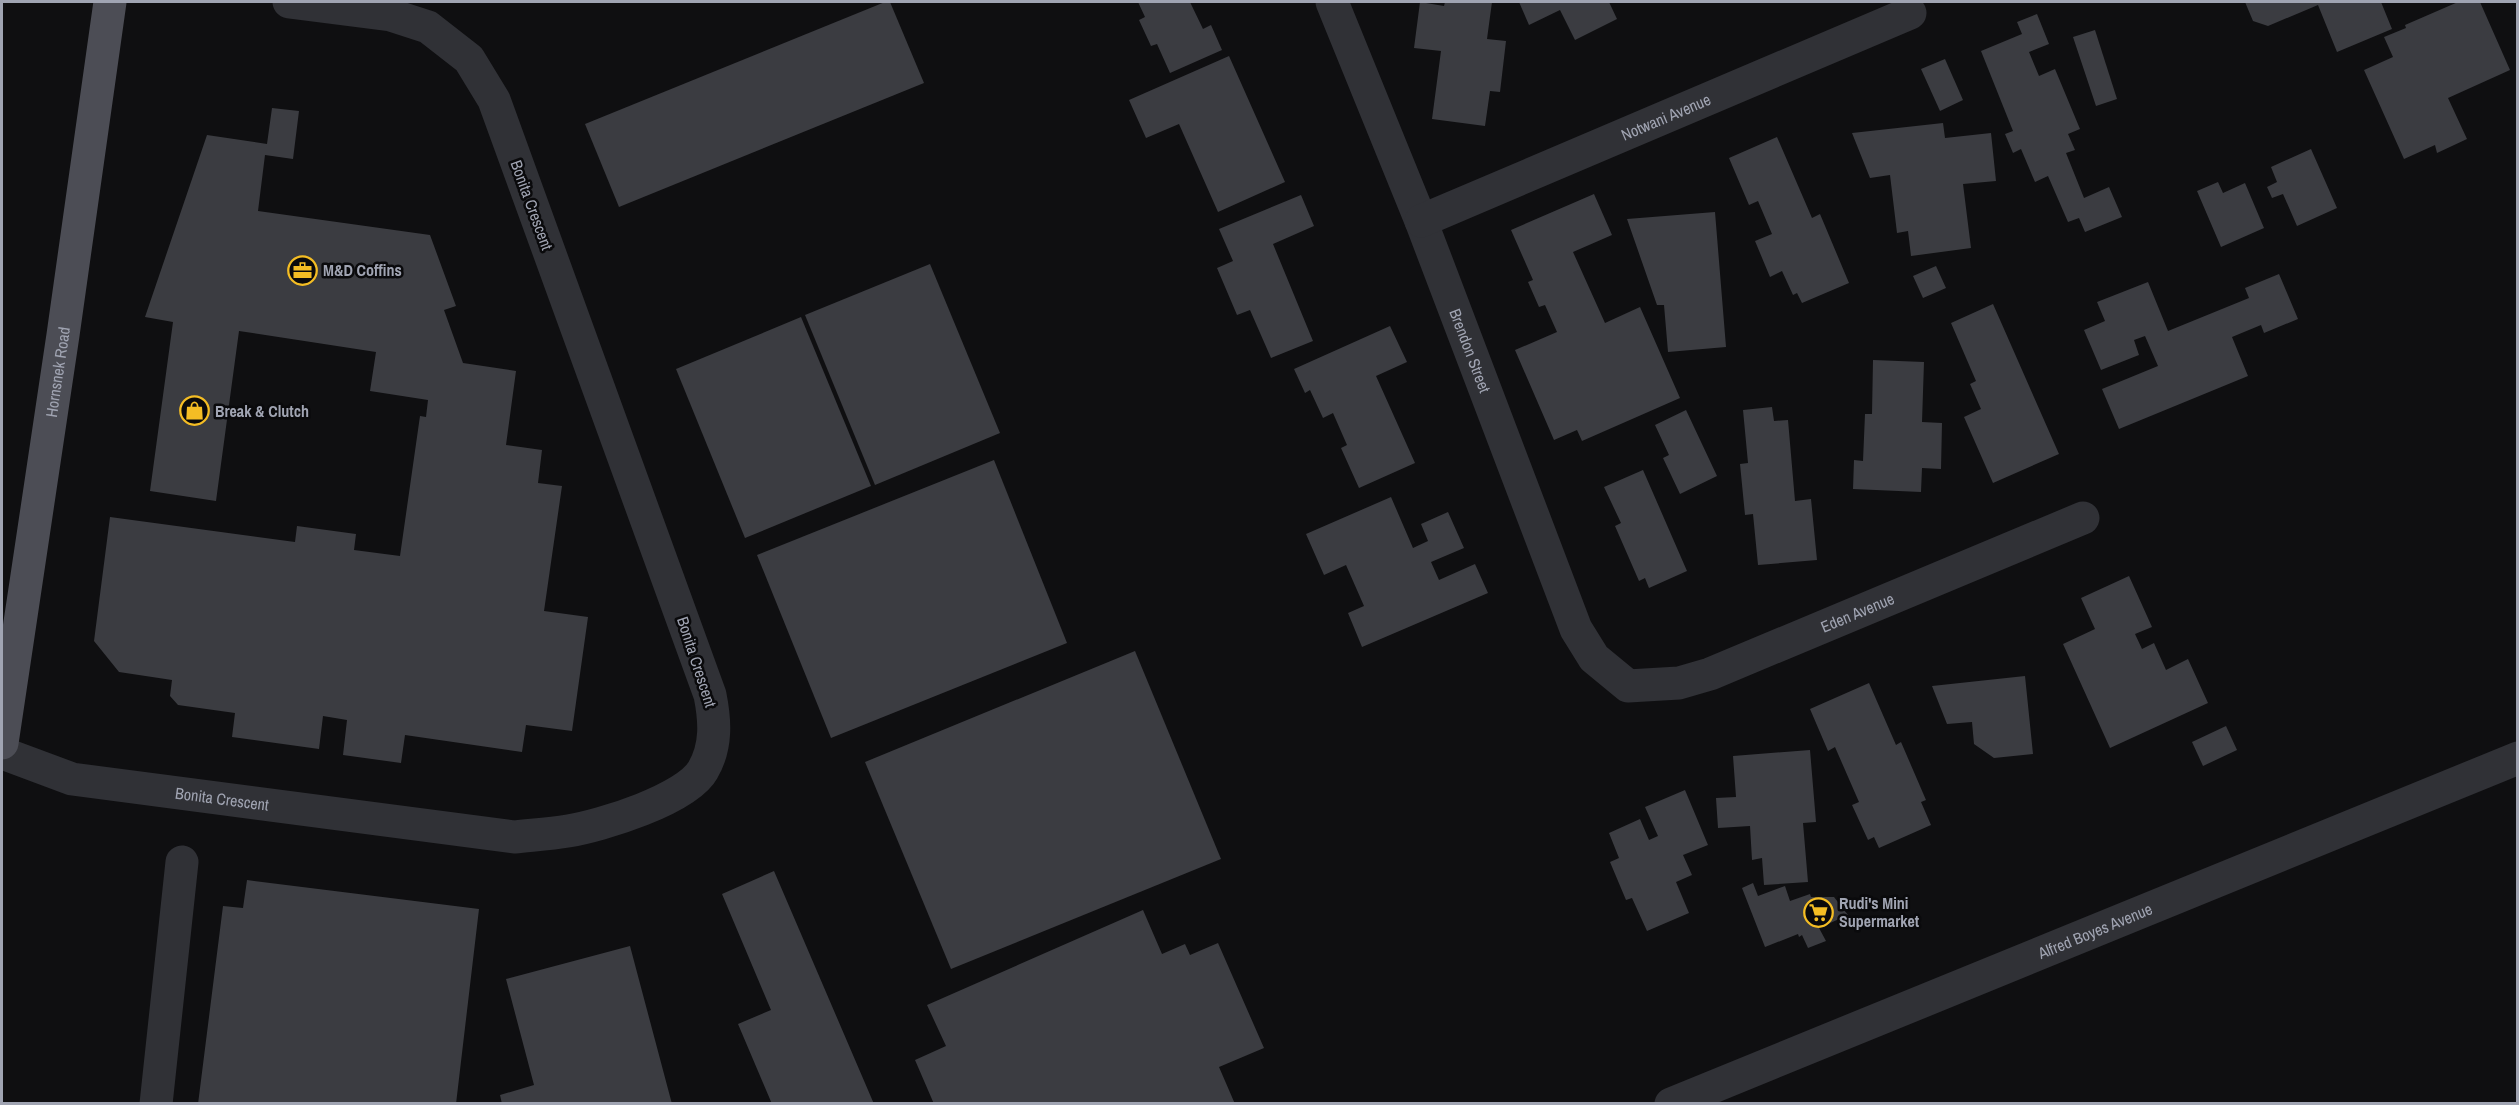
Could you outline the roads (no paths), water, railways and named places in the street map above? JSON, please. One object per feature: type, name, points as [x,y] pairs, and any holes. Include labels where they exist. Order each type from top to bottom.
[{"type":"main road","name":"Hornsnek Road","points":[[2,743],[110,2]]},
{"type":"street","name":"Bonita Crescent","points":[[2,753],[72,779],[514,837],[569,831],[657,804],[690,785],[703,772],[711,750],[715,723],[710,694],[494,100],[469,59],[428,27],[391,15],[289,2]]},
{"type":"street","name":"Brendon Street","points":[[1332,2],[1421,220],[1576,629],[1594,658],[1628,686]]},
{"type":"street","name":"Notwani Avenue","points":[[1421,220],[1910,13]]},
{"type":"street","name":"Eden Avenue","points":[[1628,686],[1679,683],[1710,674],[2082,518]]},
{"type":"street","name":"Alfred Boyes Avenue","points":[[1671,1104],[2517,758]]},
{"type":"street","points":[[156,1104],[182,862]]},
{"type":"place","name":"M&D Coffins","points":[[302,270]]},
{"type":"place","name":"Break & Clutch","points":[[194,411]]},
{"type":"place","name":"Rudi's Mini Supermarket","points":[[1818,912]]}]
